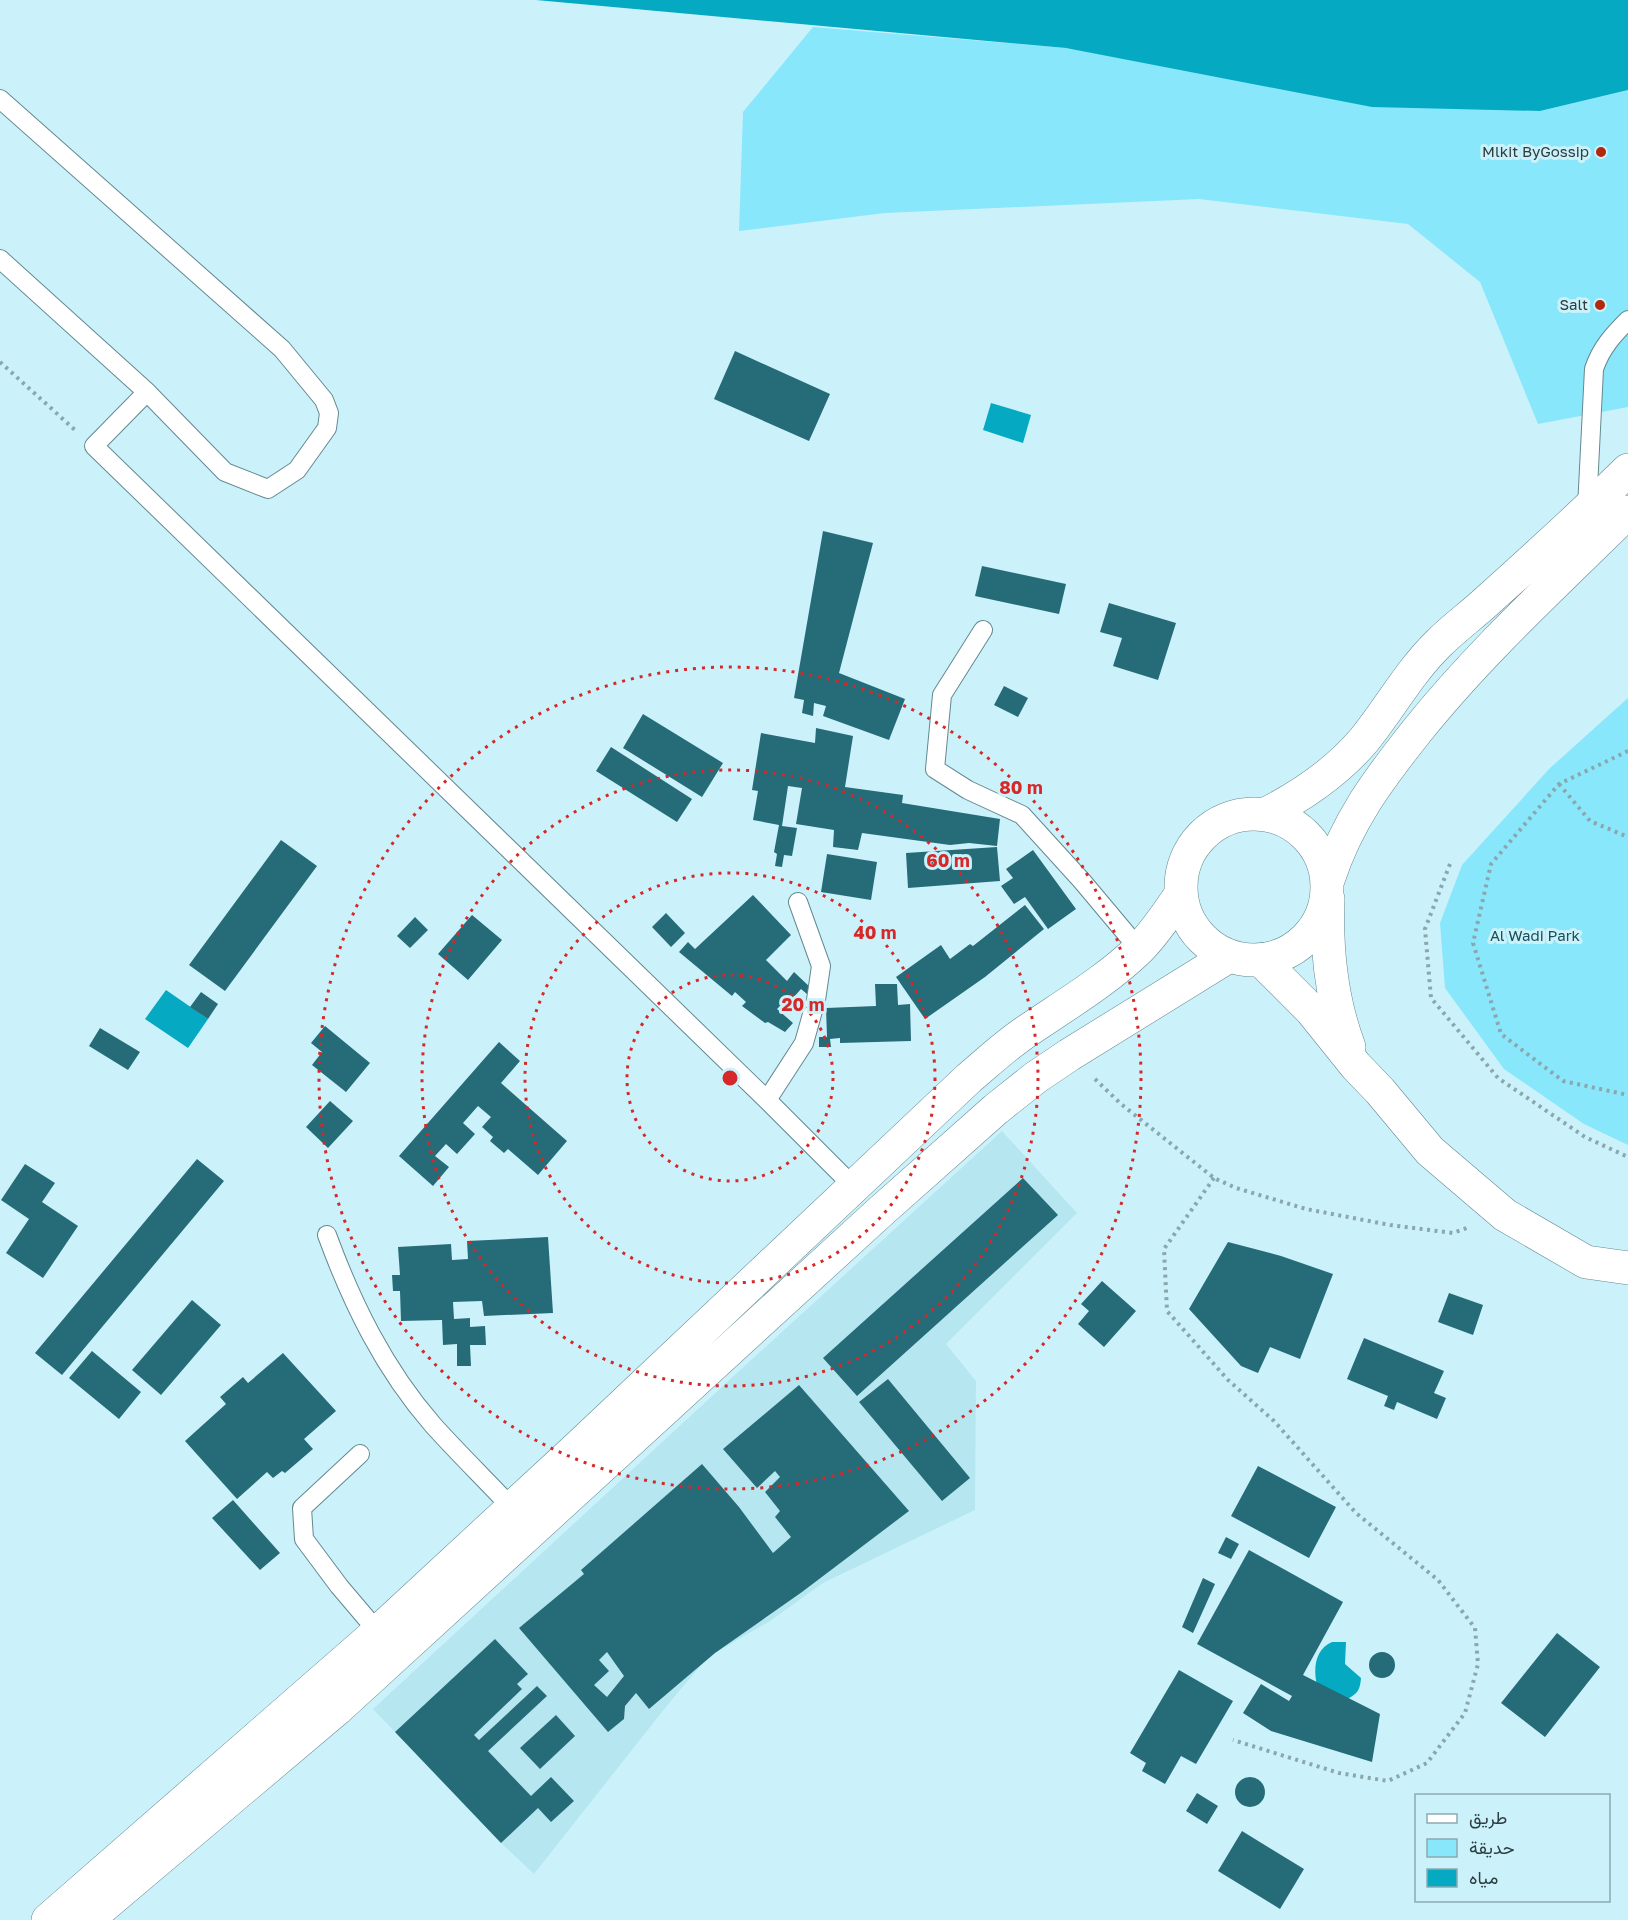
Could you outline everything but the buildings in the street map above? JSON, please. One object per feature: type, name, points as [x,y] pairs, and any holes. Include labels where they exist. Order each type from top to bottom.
[{"type":"main road","points":[[1266,814],[1293,800],[1340,765],[1363,741],[1416,668],[1440,642],[1587,510],[1628,470]]},
{"type":"main road","points":[[1356,1066],[1335,1001],[1329,967],[1328,889],[1323,861],[1315,844],[1301,830],[1285,820],[1266,814],[1247,814],[1228,818],[1211,827],[1197,840],[1187,856],[1181,875],[1181,894],[1184,910],[1191,925],[1201,938],[1229,956],[1245,960],[1261,960],[1280,956],[1297,947],[1311,934],[1322,917],[1328,889],[1335,858],[1357,811],[1372,787],[1431,713],[1504,632],[1628,512]]},
{"type":"main road","points":[[48,1920],[378,1632],[778,1259],[853,1186],[1009,1044],[1062,1009],[1139,949],[1167,916],[1181,894]]},
{"type":"main road","points":[[87,1920],[337,1709],[880,1212],[996,1109],[1069,1055],[1229,956]]},
{"type":"main road","points":[[1261,960],[1311,1010],[1430,1151],[1504,1215],[1586,1262],[1628,1268]]},
{"type":"lane","points":[[0,99],[282,349],[324,400],[329,413],[327,428],[297,470],[268,489],[225,472],[147,393],[0,259]]},
{"type":"lane","points":[[1587,510],[1594,369],[1607,342],[1628,320]]},
{"type":"lane","points":[[147,393],[94,446],[853,1186]]},
{"type":"lane","points":[[983,630],[942,695],[935,768],[968,790],[1022,815],[1082,880],[1139,949]]},
{"type":"lane","points":[[767,1100],[804,1043],[816,1000],[821,966],[798,902]]},
{"type":"lane","points":[[327,1234],[360,1315],[406,1390],[432,1424],[512,1508]]},
{"type":"lane","points":[[360,1454],[302,1508],[304,1539],[339,1586],[378,1632]]},
{"type":"path","points":[[0,362],[94,446]]},
{"type":"path","points":[[1628,751],[1559,784],[1491,864],[1473,943],[1501,1034],[1563,1081],[1628,1095]]},
{"type":"path","points":[[1559,784],[1590,821],[1628,837]]},
{"type":"path","points":[[1450,864],[1425,929],[1431,998],[1498,1078],[1585,1137],[1628,1157]]},
{"type":"path","points":[[1069,1055],[1122,1104],[1215,1178],[1236,1188],[1306,1209],[1390,1226],[1453,1233],[1504,1215]]},
{"type":"path","points":[[1215,1178],[1164,1249],[1167,1311],[1228,1380],[1274,1421],[1356,1513],[1438,1580],[1475,1628],[1478,1664],[1465,1713],[1427,1763],[1388,1781],[1339,1773],[1233,1740]]},
{"type":"shaded area","points":[[1002,1131],[1077,1213],[946,1344],[976,1381],[975,1510],[823,1583],[770,1621],[715,1653],[703,1663],[669,1703],[534,1874],[501,1843],[373,1709]]},
{"type":"green space","points":[[813,27],[1066,48],[1540,111],[1628,90],[1628,407],[1538,424],[1480,282],[1408,224],[1199,199],[885,213],[739,231],[743,112]]},
{"type":"green space","name":"Al Wadi Park","points":[[1628,698],[1628,1145],[1584,1124],[1504,1069],[1445,988],[1440,923],[1462,865],[1549,769]]},
{"type":"water","points":[[536,0],[1628,0],[1628,90],[1540,111],[1372,107],[1066,48]]},
{"type":"water","points":[[991,403],[1031,415],[1023,443],[983,430]]},
{"type":"water","points":[[166,990],[208,1019],[188,1048],[145,1019]]},
{"type":"water","points":[[1332,1642],[1346,1642],[1345,1664],[1361,1678],[1357,1692],[1346,1700],[1317,1685],[1315,1673],[1319,1654],[1326,1645]]},
{"type":"place","name":"Mlkit ByGossip","points":[[1601,152]]},
{"type":"place","name":"Salt","points":[[1600,305]]}]
